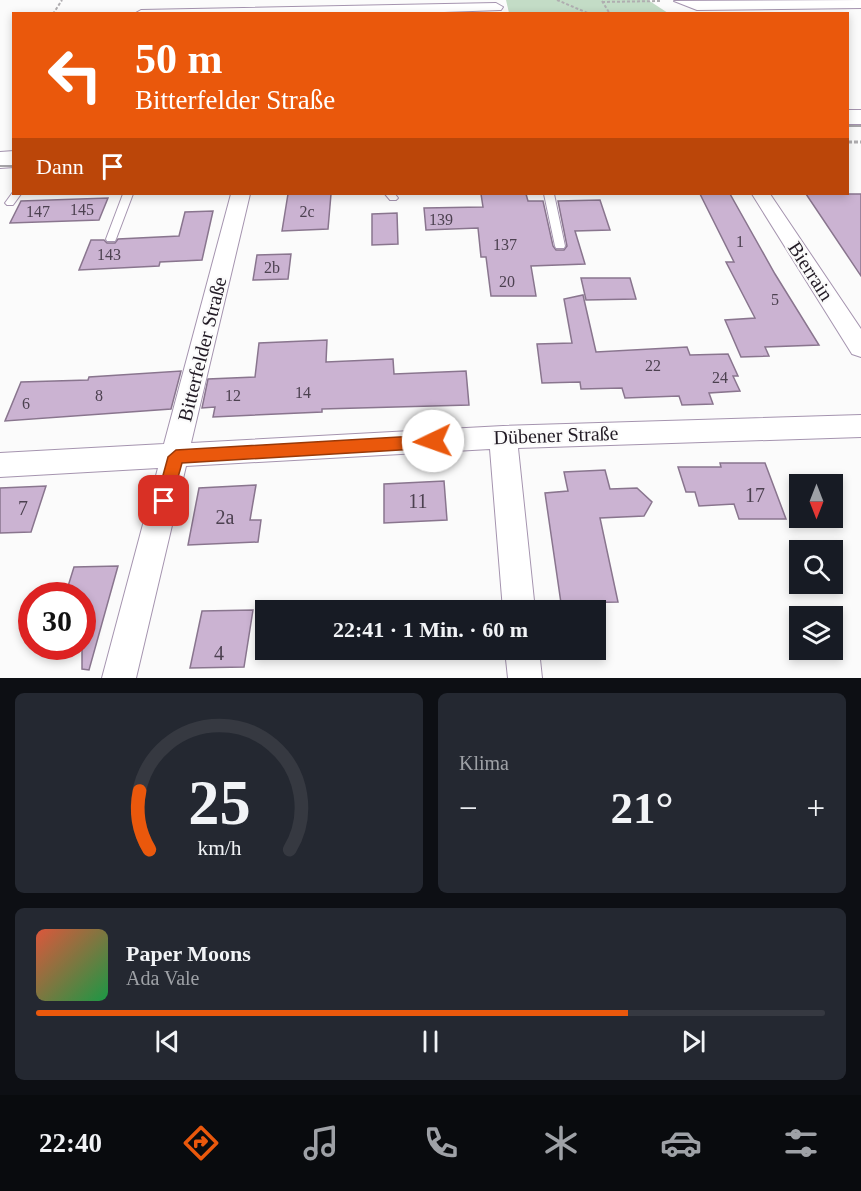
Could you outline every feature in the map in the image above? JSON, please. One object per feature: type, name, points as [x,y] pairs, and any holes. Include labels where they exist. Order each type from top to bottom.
[{"type":"street","points":[[681,1],[697,6],[861,4]]},
{"type":"street","points":[[312,12],[496,7]]},
{"type":"street","name":"Bitterfelder Straße","points":[[119,678],[240,195]]},
{"type":"street","name":"Bierrain","points":[[762,195],[861,348]]},
{"type":"street","name":"Dübener Straße","points":[[0,465],[503,437],[861,426]]},
{"type":"street","points":[[503,437],[518,600]]},
{"type":"street","points":[[523,660],[525,678]]},
{"type":"lane","points":[[10,203],[15,195]]},
{"type":"lane","points":[[111,240],[128,195]]},
{"type":"lane","points":[[549,195],[560,246]]},
{"type":"path","points":[[557,0],[585,12]]},
{"type":"path","points":[[602,1],[681,1]]},
{"type":"green space","points":[[506,0],[648,0],[666,12],[509,12]]},
{"type":"building","points":[[861,194],[861,276],[807,195]]},
{"type":"building","points":[[288,195],[331,195],[328,229],[282,231]]},
{"type":"building","points":[[481,195],[526,195],[528,201],[543,201],[553,246],[556,250],[564,250],[567,246],[558,201],[600,200],[610,230],[575,231],[585,264],[531,266],[536,296],[491,296],[486,257],[481,257],[478,228],[426,230],[424,208],[483,207]]},
{"type":"building","points":[[700,195],[731,195],[775,274],[819,345],[765,347],[769,356],[741,357],[725,320],[755,318],[726,262],[734,262]]},
{"type":"building","points":[[108,198],[99,220],[10,223],[21,201]]},
{"type":"building","points":[[213,211],[202,260],[160,262],[159,266],[79,270],[91,240],[115,243],[118,239],[179,236],[185,212]]},
{"type":"building","points":[[397,213],[398,244],[372,245],[372,214]]},
{"type":"building","points":[[291,254],[288,279],[253,280],[257,255]]},
{"type":"building","points":[[581,278],[630,278],[636,299],[586,300]]},
{"type":"building","points":[[583,295],[596,352],[687,347],[690,355],[728,354],[738,376],[733,376],[740,391],[709,393],[713,404],[682,405],[679,396],[625,398],[622,388],[581,389],[580,382],[542,383],[537,344],[572,343],[564,299]]},
{"type":"building","points":[[327,340],[326,362],[393,359],[394,374],[466,371],[469,405],[322,409],[322,412],[213,417],[215,407],[202,408],[208,379],[255,377],[259,343]]},
{"type":"building","points":[[181,371],[171,409],[5,421],[21,382],[88,380],[89,377]]},
{"type":"building","points":[[720,463],[765,463],[786,519],[739,519],[734,504],[699,506],[695,492],[686,492],[678,467],[721,467]]},
{"type":"building","points":[[605,470],[610,489],[637,488],[652,502],[644,516],[600,518],[618,602],[561,600],[545,493],[568,491],[564,472]]},
{"type":"building","points":[[444,481],[447,520],[384,523],[384,484]]},
{"type":"building","points":[[256,485],[250,520],[261,520],[258,542],[188,545],[199,488]]},
{"type":"building","points":[[46,486],[31,532],[0,533],[0,488]]},
{"type":"building","points":[[118,566],[96,645],[96,582],[69,582],[74,567]]},
{"type":"building","points":[[253,610],[244,667],[190,668],[202,611]]},
{"type":"building","points":[[82,660],[92,660],[89,670],[82,669]]},
{"type":"tram line","points":[[849,126],[861,126]]},
{"type":"tram line","points":[[0,166],[12,166]]},
{"type":"route","points":[[164,501],[176,457],[433,441]]}]
